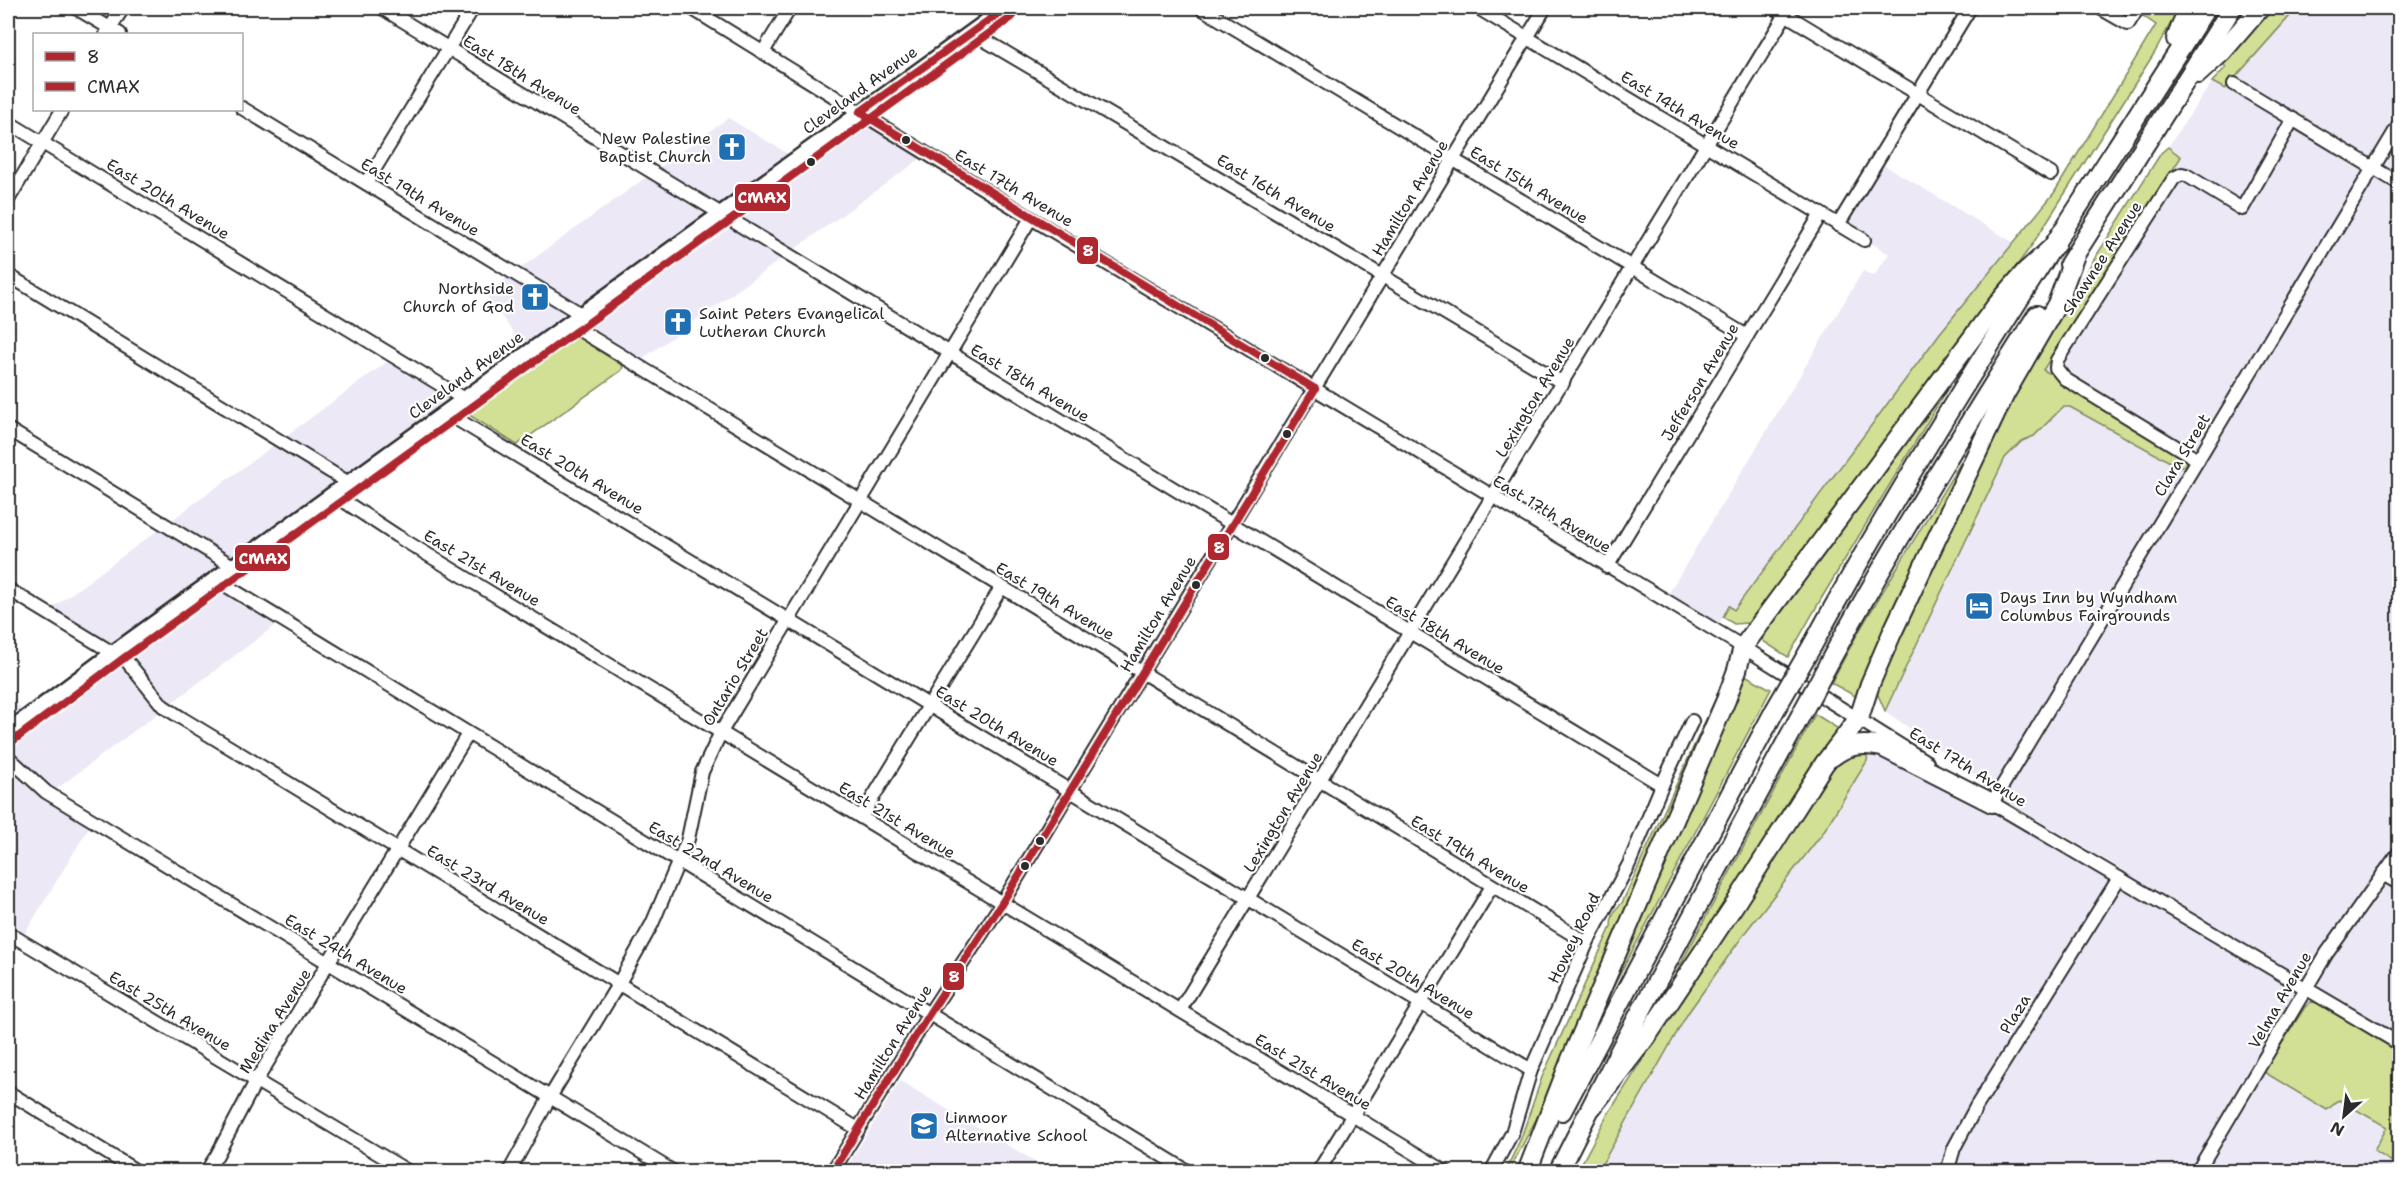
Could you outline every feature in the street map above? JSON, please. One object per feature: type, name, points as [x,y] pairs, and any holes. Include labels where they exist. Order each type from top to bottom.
[{"type":"highway","points":[[2162,76],[2188,8]]},
{"type":"highway","points":[[1528,1172],[1775,710],[1843,590],[1937,432],[2206,8]]},
{"type":"highway","points":[[1558,1172],[1620,1050],[1863,599],[1972,417],[2232,8]]},
{"type":"highway","points":[[2181,89],[2222,52],[2260,8]]},
{"type":"highway","points":[[1528,1172],[1571,1059],[1726,700],[1743,646],[1995,307],[2025,272],[2056,244]]},
{"type":"highway","points":[[1592,1107],[1647,1036],[1824,764],[1859,718],[1892,633],[2005,394],[2057,304],[2075,255]]},
{"type":"highway","points":[[1824,764],[1840,751],[1854,745],[1876,746],[1909,760],[1992,803]]},
{"type":"main road","name":"Cleveland Avenue","points":[[8,732],[215,579],[1000,11]]},
{"type":"street","points":[[76,8],[112,32],[123,8]]},
{"type":"street","name":"East 18th Avenue","points":[[382,8],[1662,785]]},
{"type":"street","points":[[366,183],[473,8]]},
{"type":"street","name":"East 17th Avenue","points":[[691,8],[1031,218],[1607,567],[1743,646],[1992,803],[2400,1044]]},
{"type":"street","points":[[763,52],[790,8]]},
{"type":"street","points":[[980,8],[1000,11]]},
{"type":"street","name":"East 15th Avenue","points":[[1201,8],[1747,336]]},
{"type":"street","name":"East 14th Avenue","points":[[1478,8],[1864,240]]},
{"type":"street","name":"Hamilton Avenue","points":[[832,1172],[929,1014],[1002,903],[1545,8]]},
{"type":"street","points":[[1838,225],[1970,8]]},
{"type":"street","points":[[2100,8],[2128,24],[2138,8]]},
{"type":"street","points":[[1780,11],[2051,174]]},
{"type":"street","name":"Lexington Avenue","points":[[1180,1011],[1707,146],[1780,11]]},
{"type":"street","name":"East 16th Avenue","points":[[971,32],[1563,383]]},
{"type":"street","points":[[2234,84],[2400,184]]},
{"type":"street","name":"East 19th Avenue","points":[[243,109],[581,314]]},
{"type":"street","points":[[8,200],[61,111]]},
{"type":"street","name":"Shawnee Avenue","points":[[2198,460],[2065,379],[2056,368],[2057,360],[2174,178],[2177,175],[2186,175],[2242,209],[2293,119]]},
{"type":"street","name":"East 20th Avenue","points":[[8,122],[464,399]]},
{"type":"street","name":"Clara Street","points":[[1992,803],[2400,123]]},
{"type":"street","name":"Jefferson Avenue","points":[[1607,567],[1821,214]]},
{"type":"street","name":"Ontario Street","points":[[509,1172],[550,1097],[620,983],[652,924],[680,862],[688,839],[702,772],[721,732],[1031,218]]},
{"type":"street","points":[[8,275],[349,483]]},
{"type":"street","name":"East 19th Avenue","points":[[568,323],[1587,943]]},
{"type":"street","name":"East 20th Avenue","points":[[446,412],[1531,1070]]},
{"type":"street","points":[[8,429],[233,566]]},
{"type":"street","name":"East 21st Avenue","points":[[333,494],[386,530],[1446,1172]]},
{"type":"street","name":"East 22nd Avenue","points":[[215,579],[1189,1172]]},
{"type":"street","points":[[861,818],[1001,588]]},
{"type":"street","name":"East 23rd Avenue","points":[[8,589],[115,652],[164,706],[858,1129]]},
{"type":"street","name":"Howey Road","points":[[1491,1172],[1512,1133],[1531,1070],[1587,943],[1629,864],[1692,720]]},
{"type":"street","name":"Medina Avenue","points":[[206,1172],[256,1082],[468,734]]},
{"type":"street","name":"East 24th Avenue","points":[[8,757],[46,792],[674,1172]]},
{"type":"street","name":"Velma Avenue","points":[[2197,1172],[2327,953],[2400,851]]},
{"type":"street","points":[[2383,874],[2400,884]]},
{"type":"street","name":"Plaza","points":[[1947,1172],[1954,1148],[1976,1107],[2119,878]]},
{"type":"street","points":[[1318,1172],[1492,886]]},
{"type":"street","name":"East 25th Avenue","points":[[8,933],[409,1172]]},
{"type":"street","points":[[8,1092],[138,1172]]},
{"type":"shaded area","points":[[2297,8],[2399,8],[2399,1171],[1598,1172],[1688,1013],[1747,930],[1822,834],[1869,744],[2120,878],[2123,870],[2009,803],[2004,799],[2005,796],[1885,711],[2005,458],[2022,441],[2034,435],[2063,407],[2070,407],[2043,371],[2181,157],[2168,147],[2212,82],[2225,89]]},
{"type":"shaded area","points":[[860,112],[927,154],[639,361],[623,366],[575,336],[536,363],[485,294],[728,118],[797,159]]},
{"type":"shaded area","points":[[1876,160],[2014,243],[1940,333],[1801,522],[1733,610],[1729,607],[1715,630],[1664,601],[1863,271],[1874,276],[1889,254],[1839,223]]},
{"type":"shaded area","points":[[395,356],[465,398],[214,578],[281,621],[47,796],[91,824],[19,943],[8,936],[8,691],[28,719],[111,656],[44,614]]},
{"type":"shaded area","name":"Linmoor Alternative School","points":[[900,1081],[1051,1171],[844,1171]]},
{"type":"green space","points":[[2148,8],[2179,8],[2155,52],[2032,245],[1754,620],[1748,625],[1747,623],[1734,624],[1723,617],[1729,606],[1734,610],[1940,333],[2054,193],[2156,25],[2143,16]]},
{"type":"green space","points":[[2269,8],[2297,8],[2225,89],[2212,82],[2226,67],[2222,63]]},
{"type":"green space","points":[[2168,147],[2181,157],[2043,370],[2186,459],[2186,465],[2179,467],[2070,407],[2063,407],[2034,436],[2022,441],[2005,458],[1885,711],[1878,695],[1875,695],[1876,686],[2022,380],[2044,339],[2161,153]]},
{"type":"green space","points":[[575,335],[623,366],[622,370],[517,445],[466,413]]},
{"type":"green space","points":[[1961,366],[1788,657],[1763,641],[1762,637]]},
{"type":"green space","points":[[1991,412],[1857,697],[1831,683],[1859,631]]},
{"type":"green space","points":[[1729,669],[1728,680],[1543,1106],[1509,1171],[1505,1172],[1521,1138],[1542,1077],[1611,927],[1614,914],[1622,903]]},
{"type":"green space","points":[[1743,674],[1771,689],[1590,1031]]},
{"type":"green space","points":[[1815,714],[1840,730],[1657,1008]]},
{"type":"green space","points":[[1869,744],[1867,761],[1822,834],[1747,930],[1688,1013],[1598,1171],[1577,1172],[1608,1114],[1720,940],[1824,764]]},
{"type":"green space","points":[[2311,1002],[2318,1003],[2399,1052],[2399,1166],[2374,1151],[2387,1127],[2339,1100],[2327,1110],[2264,1072],[2305,1007]]},
{"type":"transit line","name":"8","points":[[860,112],[1006,8]]},
{"type":"transit line","name":"CMAX","points":[[14,740],[124,658],[1012,17]]},
{"type":"transit line","name":"8","points":[[860,112],[1315,389]]},
{"type":"transit line","name":"8","points":[[832,1172],[929,1014],[1002,903],[1315,389]]},
{"type":"place","name":"New Palestine Baptist Church","points":[[732,147]]},
{"type":"place","name":"Northside Church of God","points":[[535,297]]},
{"type":"place","name":"Saint Peters Evangelical Lutheran Church","points":[[678,322]]},
{"type":"place","name":"Days Inn by Wyndham Columbus Fairgrounds","points":[[1979,606]]},
{"type":"place","name":"Linmoor Alternative School","points":[[924,1126]]}]
